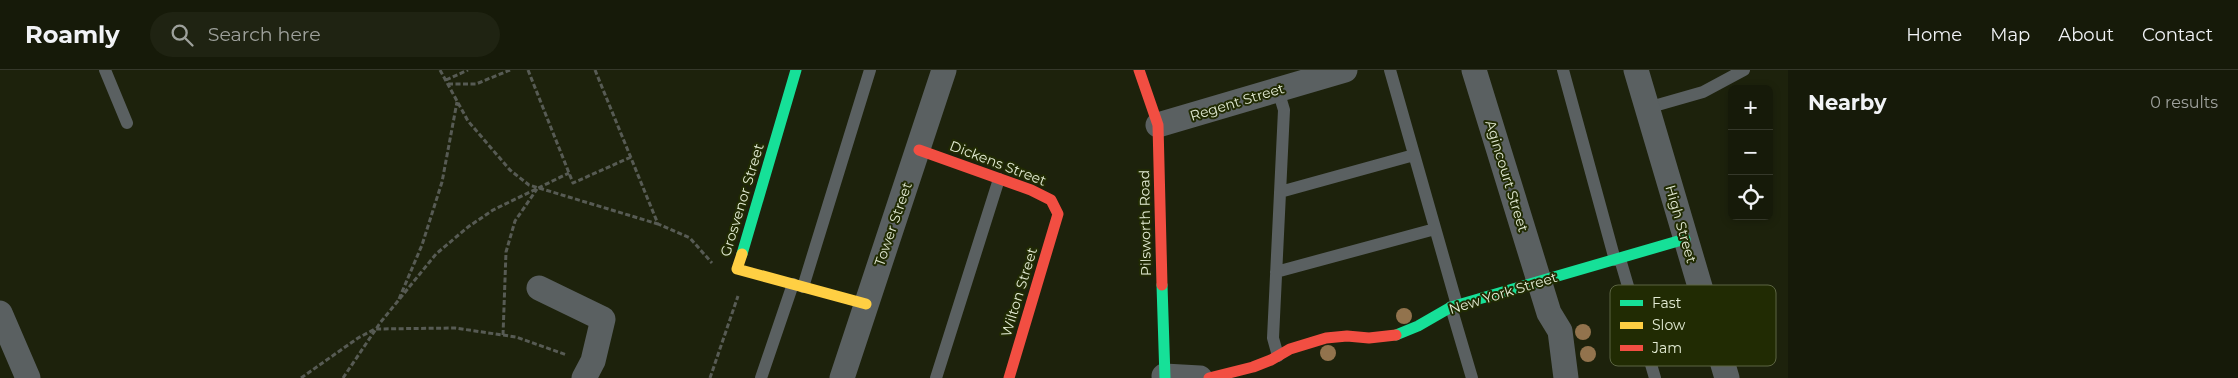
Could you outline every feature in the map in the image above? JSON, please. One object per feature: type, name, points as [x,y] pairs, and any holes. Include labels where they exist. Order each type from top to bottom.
[{"type":"street","name":"Grosvenor Street","points":[[796,70],[737,269],[866,304]]},
{"type":"street","name":"Tower Street","points":[[842,378],[944,70]]},
{"type":"street","name":"Pilsworth Road","points":[[1139,70],[1158,126],[1165,377]]},
{"type":"street","name":"Regent Street","points":[[1158,126],[1287,82],[1345,70]]},
{"type":"street","name":"Agincourt Street","points":[[1474,70],[1549,313],[1560,331],[1566,378]]},
{"type":"street","name":"High Street","points":[[1636,70],[1699,285]]},
{"type":"street","name":"Dickens Street","points":[[919,150],[1051,200],[1058,214]]},
{"type":"street","name":"Wilton Street","points":[[1009,378],[1058,214]]},
{"type":"street","name":"New York Street","points":[[1209,378],[1253,367],[1290,349],[1326,338],[1347,336],[1391,337],[1418,326],[1454,306],[1618,260],[1685,239]]},
{"type":"street","points":[[539,288],[603,319],[588,371]]},
{"type":"street","points":[[0,313],[28,378]]},
{"type":"street","name":"High Street","points":[[1723,366],[1727,378]]},
{"type":"street","points":[[1165,377],[1200,378]]},
{"type":"lane","points":[[105,70],[127,123]]},
{"type":"lane","points":[[761,378],[798,286],[870,70]]},
{"type":"lane","points":[[1390,70],[1435,229],[1472,378]]},
{"type":"lane","points":[[1563,70],[1626,285]]},
{"type":"lane","points":[[1647,108],[1703,92],[1744,70]]},
{"type":"lane","points":[[1278,356],[1273,338],[1287,82]]},
{"type":"lane","points":[[1280,192],[1414,155]]},
{"type":"lane","points":[[936,378],[999,179]]},
{"type":"lane","points":[[1276,272],[1435,229]]},
{"type":"lane","points":[[1651,366],[1655,378]]},
{"type":"path","points":[[440,70],[468,121],[510,170],[529,185],[658,224],[690,238],[706,254],[715,268]]},
{"type":"path","points":[[447,82],[468,70]]},
{"type":"path","points":[[447,82],[476,84],[510,70]]},
{"type":"path","points":[[528,70],[573,183],[630,157]]},
{"type":"path","points":[[595,70],[658,224]]},
{"type":"path","points":[[396,304],[422,245],[442,182],[457,101]]},
{"type":"path","points":[[343,378],[375,329],[436,254],[468,227],[493,210],[569,173]]},
{"type":"path","points":[[503,335],[506,252],[515,221],[538,188]]},
{"type":"path","points":[[710,378],[743,280],[737,269]]},
{"type":"path","points":[[301,378],[358,338],[375,329],[455,328],[516,337],[588,371]]},
{"type":"traffic: fast","points":[[742,254],[796,70]]},
{"type":"traffic: fast","points":[[1396,335],[1418,326],[1451,307],[1685,239]]},
{"type":"traffic: fast","points":[[1162,285],[1165,378]]},
{"type":"traffic: slow","points":[[742,254],[737,269],[866,304]]},
{"type":"traffic: jam","points":[[1139,70],[1158,125],[1162,285]]},
{"type":"traffic: jam","points":[[919,150],[1031,190],[1051,200],[1058,214],[1009,378]]},
{"type":"traffic: jam","points":[[1209,378],[1253,367],[1271,360],[1290,349],[1326,338],[1347,336],[1369,338],[1396,335]]}]
